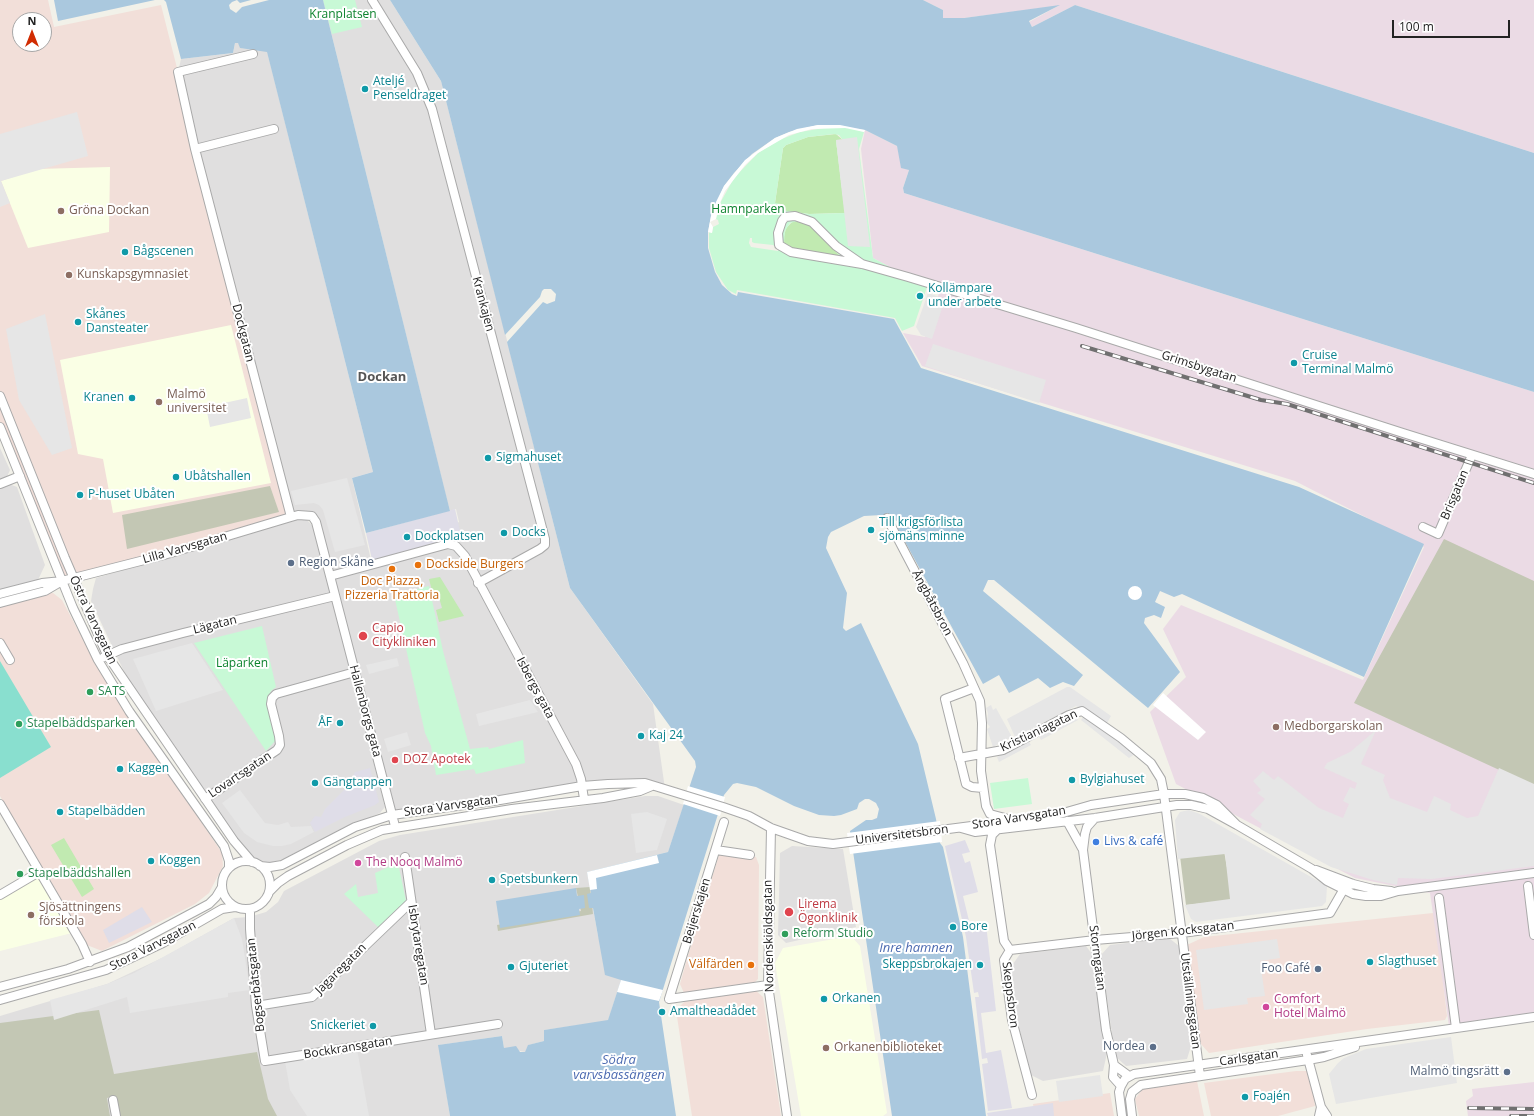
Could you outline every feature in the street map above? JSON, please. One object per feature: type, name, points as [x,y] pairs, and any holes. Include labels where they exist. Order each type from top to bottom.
[{"type":"street","name":"Krankajen","points":[[372,0],[417,73],[432,109],[545,539],[545,545],[540,549],[478,582]]},
{"type":"street","name":"Dockgatan","points":[[253,54],[178,72],[195,149],[291,517]]},
{"type":"street","points":[[195,149],[274,129]]},
{"type":"street","name":"Grimsbygatan","points":[[862,264],[836,246],[812,222],[795,216],[785,217],[782,221],[778,240],[779,245],[782,248],[799,254],[862,264],[1076,328],[1534,474]]},
{"type":"street","name":"Östra Varvsgatan","points":[[1,399],[107,655],[239,848],[252,862]]},
{"type":"street","name":"Östra Varvsgatan","points":[[0,427],[80,624],[98,660],[129,711],[224,846],[229,861],[229,868]]},
{"type":"street","name":"Brisgatan","points":[[1423,527],[1438,534],[1472,455]]},
{"type":"street","points":[[0,484],[20,476]]},
{"type":"street","name":"Lilla Varvsgatan","points":[[0,594],[42,583],[62,581],[164,555],[291,517],[308,515],[316,522],[330,576]]},
{"type":"street","name":"Ångbåtsbron","points":[[887,518],[963,663],[980,702],[982,723],[981,755],[983,788],[986,806],[990,814],[1020,820]]},
{"type":"street","points":[[335,596],[330,576],[448,544],[456,546],[465,556],[478,582]]},
{"type":"street","name":"Lilla Varvsgatan","points":[[0,603],[44,591],[62,581]]},
{"type":"street","name":"Isbergs gata","points":[[478,582],[576,764],[584,799]]},
{"type":"street","name":"Lägatan","points":[[98,660],[122,649],[335,596]]},
{"type":"street","name":"Hallenborgs gata","points":[[335,596],[395,826]]},
{"type":"street","points":[[0,642],[10,660]]},
{"type":"street","name":"Lovartsgatan","points":[[205,799],[277,750],[280,745],[279,736],[271,704],[272,698],[276,694],[355,672]]},
{"type":"street","points":[[974,688],[945,699],[966,784],[972,787],[983,788]]},
{"type":"street","name":"Kristianiagatan","points":[[981,755],[1003,750],[1069,715],[1082,711],[1115,733],[1151,763],[1161,779],[1166,807]]},
{"type":"street","points":[[959,758],[981,755]]},
{"type":"street","name":"Stora Varvsgatan","points":[[252,862],[260,866],[270,867],[282,865],[355,827],[392,814],[500,800],[582,786],[645,783],[749,816],[771,828]]},
{"type":"street","name":"Stora Varvsgatan","points":[[0,1000],[106,970],[163,943],[222,909],[235,907],[250,909],[262,903],[269,892],[288,876],[370,834],[395,826],[640,792],[652,786]]},
{"type":"street","name":"Stora Varvsgatan","points":[[960,828],[974,824],[1056,815],[1091,805],[1164,794],[1185,794],[1203,798],[1217,805],[1237,824]]},
{"type":"street","points":[[0,804],[82,944],[90,962]]},
{"type":"street","name":"Stora Varvsgatan","points":[[960,828],[975,832],[1095,818],[1177,805],[1198,806],[1211,810],[1237,824]]},
{"type":"street","name":"Utställningsgatan","points":[[1166,807],[1200,1076]]},
{"type":"street","name":"Stormgatan","points":[[1095,818],[1088,826],[1085,834],[1083,850],[1106,1030],[1114,1066],[1113,1077],[1125,1080]]},
{"type":"street","name":"Stormgatan","points":[[1067,821],[1078,838],[1083,850]]},
{"type":"street","name":"Beijerskajen","points":[[724,822],[669,999],[768,985]]},
{"type":"street","points":[[1237,824],[1312,869],[1327,881],[1343,890],[1366,896],[1381,896],[1398,892],[1534,873]]},
{"type":"street","name":"Universitetsbron","points":[[771,828],[808,841],[833,844],[960,828]]},
{"type":"street","name":"Nordenskiöldsgatan","points":[[771,828],[768,985],[787,1116]]},
{"type":"street","name":"Skeppsbron","points":[[999,829],[992,835],[990,845],[1004,941],[1010,950],[1004,960],[1012,1020],[1032,1095]]},
{"type":"street","points":[[716,850],[750,856]]},
{"type":"street","name":"Isbrytaregatan","points":[[405,857],[431,1034]]},
{"type":"street","points":[[229,868],[238,863],[252,862]]},
{"type":"street","points":[[260,866],[268,876],[269,892]]},
{"type":"street","name":"Stora Varvsgatan","points":[[0,987],[48,975],[90,962],[128,947],[209,904],[216,897],[222,887],[223,878],[229,868]]},
{"type":"street","points":[[1312,869],[1353,884],[1373,889],[1398,892]]},
{"type":"street","points":[[0,895],[39,872]]},
{"type":"street","name":"Jörgen Kocksgatan","points":[[1010,950],[1095,940],[1182,934],[1330,913],[1345,887],[1353,884]]},
{"type":"street","points":[[1528,886],[1532,896],[1534,935]]},
{"type":"street","points":[[222,887],[226,900],[235,907]]},
{"type":"street","points":[[1439,898],[1456,1028]]},
{"type":"street","name":"Jagaregatan","points":[[256,1006],[312,997],[411,902]]},
{"type":"street","name":"Bogserbåtsgatan","points":[[250,909],[250,929],[256,1006],[265,1061]]},
{"type":"street","name":"Carlsgatan","points":[[1125,1080],[1198,1065],[1306,1051],[1534,1017]]},
{"type":"street","name":"Bockkransgatan","points":[[265,1061],[498,1024]]},
{"type":"street","name":"Carlsgatan","points":[[1132,1116],[1130,1099],[1132,1092],[1140,1085],[1324,1057],[1373,1041]]},
{"type":"street","points":[[1306,1051],[1321,1107],[1327,1116]]},
{"type":"street","points":[[1114,1066],[1125,1080],[1119,1092],[1122,1116]]},
{"type":"street","points":[[113,1100],[116,1116]]},
{"type":"street","points":[[1319,1116],[1321,1107]]},
{"type":"shaded area","points":[[0,0],[48,0],[51,12],[12,12],[12,52],[52,52],[52,18],[54,27],[161,5],[291,517],[62,581],[0,427]]},
{"type":"shaded area","points":[[323,0],[390,0],[441,81],[570,588],[653,704],[665,789],[608,784],[392,815],[312,516],[291,517],[178,72],[181,59],[233,53],[235,43],[238,42],[241,48],[267,51],[373,472],[352,478],[371,560],[459,522],[456,509],[450,511],[448,504]]},
{"type":"shaded area","points":[[923,0],[1534,0],[1534,153],[1075,5],[1032,27],[1029,22],[1058,6],[964,18],[942,18],[943,10]]},
{"type":"shaded area","points":[[77,112],[88,156],[1,181],[10,203],[0,207],[0,134]]},
{"type":"shaded area","points":[[865,130],[897,146],[909,170],[903,188],[904,193],[1534,392],[1534,1016],[1449,1026],[1430,893],[1355,878],[1176,784],[1150,712],[1186,677],[1163,629],[1181,605],[1363,680],[1424,547],[1295,481],[922,366],[903,333],[925,337],[939,293],[873,258],[861,149]]},
{"type":"shaded area","points":[[857,137],[870,247],[848,246],[836,140]]},
{"type":"shaded area","name":"Gröna Dockan","points":[[110,167],[109,232],[28,248],[1,181],[37,169]]},
{"type":"shaded area","points":[[928,293],[945,299],[932,339],[921,335],[916,327]]},
{"type":"shaded area","points":[[45,314],[72,448],[52,455],[19,400],[6,329]]},
{"type":"shaded area","name":"Malmö universitet","points":[[231,325],[271,483],[113,513],[103,459],[78,454],[60,360]]},
{"type":"shaded area","points":[[933,344],[1046,380],[1039,403],[925,366]]},
{"type":"shaded area","points":[[247,398],[251,418],[210,427],[206,407]]},
{"type":"shaded area","points":[[0,448],[10,470],[6,479],[0,481]]},
{"type":"shaded area","points":[[347,478],[365,545],[335,552],[323,510],[319,505],[314,503],[295,505],[291,491]]},
{"type":"shaded area","points":[[9,484],[17,487],[45,565],[38,580],[0,590],[0,488]]},
{"type":"shaded area","points":[[270,486],[279,512],[127,549],[122,515]]},
{"type":"shaded area","name":"Dockplatsen","points":[[455,509],[460,531],[459,540],[456,546],[373,564],[366,533]]},
{"type":"shaded area","name":"Gängtappen","points":[[306,519],[313,526],[385,807],[380,813],[336,832],[288,858],[269,863],[254,859],[246,852],[128,680],[91,601],[96,578],[291,520]]},
{"type":"shaded area","points":[[1444,539],[1534,581],[1534,786],[1354,703]]},
{"type":"shaded area","name":"Stapelbädden","points":[[53,593],[62,600],[88,649],[115,693],[222,853],[223,866],[209,893],[195,904],[102,951],[87,945],[0,796],[0,605],[41,594]]},
{"type":"shaded area","points":[[192,643],[223,690],[156,711],[133,659]]},
{"type":"shaded area","points":[[397,658],[399,666],[369,674],[366,665]]},
{"type":"shaded area","name":"Stapelbäddsparken","points":[[0,661],[51,747],[0,778]]},
{"type":"shaded area","points":[[1067,687],[1070,687],[1111,716],[1107,723],[1076,706],[1015,737],[1007,719]]},
{"type":"shaded area","points":[[530,700],[538,712],[479,726],[476,714]]},
{"type":"shaded area","points":[[991,705],[993,710],[996,708],[1012,737],[993,747],[987,729],[990,727],[987,723],[988,713],[986,708]]},
{"type":"shaded area","points":[[1075,715],[1078,720],[1041,740],[1038,735]]},
{"type":"shaded area","points":[[1084,716],[1135,754],[1129,758],[1081,720]]},
{"type":"shaded area","points":[[1376,730],[1361,764],[1385,775],[1383,780],[1390,798],[1427,812],[1434,796],[1451,804],[1450,810],[1467,818],[1478,816],[1499,768],[1534,784],[1534,866],[1432,879],[1398,878],[1397,885],[1373,880],[1331,867],[1260,829],[1262,824],[1250,815],[1265,799],[1257,793],[1261,790],[1253,781],[1263,771],[1274,780],[1278,776],[1319,808],[1343,818],[1349,804],[1343,801],[1350,787],[1355,789],[1357,783],[1324,768],[1327,763],[1350,752]]},
{"type":"shaded area","points":[[407,732],[411,745],[388,752],[384,739]]},
{"type":"shaded area","points":[[1028,740],[1031,745],[999,762],[997,757]]},
{"type":"shaded area","points":[[370,768],[379,802],[315,832],[310,823],[315,816],[321,817],[325,809],[348,786],[355,772]]},
{"type":"shaded area","points":[[240,790],[265,823],[278,825],[288,822],[291,827],[311,826],[314,832],[291,844],[282,846],[273,846],[257,842],[244,833],[222,803]]},
{"type":"shaded area","points":[[645,796],[658,796],[684,805],[668,852],[587,872],[591,893],[588,894],[590,908],[593,908],[598,936],[621,980],[608,1021],[544,1030],[544,1041],[529,1045],[525,1052],[504,1048],[502,1036],[439,1045],[450,1116],[0,1116],[0,1016],[107,984],[164,957],[234,918],[249,917],[266,912],[278,902],[284,891],[379,841],[400,835]]},
{"type":"shaded area","points":[[1189,810],[1200,814],[1327,886],[1326,902],[1322,906],[1196,922],[1191,919],[1185,905],[1230,899],[1225,854],[1178,859],[1175,820],[1180,812]]},
{"type":"shaded area","points":[[647,812],[667,819],[657,850],[636,853],[631,814]]},
{"type":"shaded area","name":"Skeppsbrokajen","points":[[965,840],[970,852],[962,854],[965,863],[970,861],[978,892],[963,896],[972,933],[986,924],[996,1011],[981,1013],[986,1053],[1001,1050],[1012,1108],[988,1111],[982,1064],[988,1063],[987,1058],[982,1059],[975,997],[979,997],[978,992],[974,993],[966,937],[945,846]]},
{"type":"shaded area","points":[[792,846],[843,849],[856,927],[786,943],[778,935],[780,853]]},
{"type":"shaded area","points":[[1224,851],[1233,900],[1186,905],[1180,856]]},
{"type":"shaded area","points":[[726,853],[756,857],[759,865],[758,979],[753,984],[684,993],[680,984],[687,959],[719,855]]},
{"type":"shaded area","name":"Sjösättningens förskola","points":[[38,874],[72,933],[0,951],[0,897]]},
{"type":"shaded area","points":[[590,887],[593,914],[498,931],[497,925],[581,911],[576,888]]},
{"type":"shaded area","points":[[142,907],[152,922],[109,943],[103,930]]},
{"type":"shaded area","name":"Slagthuset","points":[[1435,914],[1447,1016],[1445,1020],[1367,1029],[1209,1053],[1200,1043],[1187,945],[1204,937]]},
{"type":"shaded area","points":[[234,918],[242,939],[250,990],[228,993],[228,997],[130,1013],[127,997],[54,1020],[50,1000],[107,984],[134,973]]},
{"type":"shaded area","name":"Orkanen","points":[[851,936],[860,946],[887,1113],[883,1116],[801,1116],[775,963],[783,948]]},
{"type":"shaded area","points":[[1169,938],[1179,946],[1191,1046],[1187,1059],[1126,1066],[1115,1056],[1101,955],[1110,945]]},
{"type":"shaded area","points":[[1277,939],[1280,958],[1260,961],[1265,996],[1247,998],[1248,1004],[1204,1010],[1196,950]]},
{"type":"shaded area","points":[[1086,946],[1092,954],[1107,1053],[1103,1071],[1043,1081],[1031,1075],[1017,1020],[1011,967],[1020,954]]},
{"type":"shaded area","points":[[754,989],[763,997],[781,1116],[692,1116],[676,1010],[685,1001]]},
{"type":"shaded area","points":[[99,1010],[114,1074],[257,1052],[268,1099],[277,1116],[119,1116],[116,1096],[107,1098],[110,1116],[0,1116],[0,1023]]},
{"type":"shaded area","points":[[1451,1037],[1457,1083],[1336,1104],[1329,1074],[1344,1058],[1366,1049]]},
{"type":"shaded area","points":[[357,1049],[369,1116],[307,1116],[290,1090],[285,1061]]},
{"type":"shaded area","points":[[1296,1071],[1311,1071],[1315,1106],[1278,1116],[1211,1116],[1204,1083]]},
{"type":"shaded area","points":[[1100,1075],[1103,1096],[1059,1102],[1056,1081]]},
{"type":"shaded area","points":[[1197,1081],[1204,1116],[1139,1116],[1135,1099],[1144,1087]]},
{"type":"shaded area","points":[[1534,1082],[1534,1116],[1468,1116],[1466,1101],[1473,1096],[1472,1089]]},
{"type":"shaded area","points":[[1110,1093],[1114,1116],[1035,1116],[1033,1104]]},
{"type":"shaded area","points":[[1053,1103],[1054,1116],[988,1116],[987,1113]]},
{"type":"green space","name":"Kranplatsen","points":[[323,0],[355,0],[362,27],[332,34]]},
{"type":"green space","name":"Hamnparken","points":[[824,128],[851,128],[864,132],[859,149],[873,258],[927,287],[914,326],[902,331],[895,318],[737,290],[736,294],[728,290],[716,272],[709,248],[709,232],[712,233],[713,227],[719,224],[718,220],[716,219],[719,205],[734,178],[758,153],[779,140],[800,132]],"holes":[[[834,134],[839,135],[843,140],[836,140],[845,213],[809,214],[780,210],[781,204],[775,203],[783,148],[786,145],[808,137]],[[798,221],[812,227],[842,258],[789,250],[784,244],[785,231],[790,223]],[[750,238],[752,238],[752,242],[773,245],[778,249],[778,251],[751,247],[749,243]]]},
{"type":"green space","points":[[836,134],[843,140],[836,140],[845,213],[809,214],[780,210],[775,203],[783,148],[786,145],[808,137]]},
{"type":"green space","points":[[793,221],[807,224],[812,227],[842,258],[793,251],[784,244],[783,241],[786,228]]},
{"type":"green space","points":[[440,577],[464,616],[439,622],[436,610],[442,608],[438,594],[433,595],[429,579]]},
{"type":"green space","points":[[429,586],[443,651],[470,749],[488,747],[489,749],[523,740],[525,763],[476,774],[474,769],[436,775],[431,746],[425,733],[394,595]]},
{"type":"green space","name":"Läparken","points":[[262,626],[276,687],[271,691],[268,702],[276,740],[266,751],[194,643]]},
{"type":"green space","points":[[1028,778],[1032,804],[994,809],[990,783]]},
{"type":"green space","points":[[64,838],[94,889],[82,897],[51,845]]},
{"type":"green space","points":[[398,863],[406,901],[378,927],[344,894],[356,884],[358,897],[378,893],[375,873]]},
{"type":"water","points":[[54,0],[155,0],[58,21]]},
{"type":"water","points":[[164,0],[237,0],[229,5],[230,9],[236,13],[242,7],[269,0],[323,0],[450,511],[366,533],[352,478],[373,472],[267,52],[240,48],[238,43],[235,43],[233,53],[181,59],[166,2]]},
{"type":"water","points":[[237,0],[251,0],[240,3]]},
{"type":"water","points":[[390,0],[923,0],[943,10],[943,18],[964,18],[1060,5],[1029,21],[1032,27],[1075,5],[1534,153],[1534,392],[904,193],[903,188],[909,170],[901,168],[897,146],[865,130],[818,125],[789,132],[775,138],[752,154],[724,186],[711,216],[708,232],[708,248],[715,272],[722,285],[732,294],[737,296],[738,292],[894,319],[921,368],[1299,487],[1424,544],[1364,677],[1182,594],[1174,597],[1160,591],[1155,602],[1165,607],[1161,618],[1154,615],[1145,618],[1144,623],[1180,672],[1148,708],[994,580],[988,580],[983,591],[1083,675],[1074,686],[1063,682],[1050,688],[1038,678],[1009,693],[999,675],[983,684],[898,529],[897,521],[882,515],[864,516],[831,532],[828,537],[826,548],[847,593],[843,628],[846,631],[861,623],[918,744],[963,937],[986,1116],[892,1116],[850,831],[866,820],[877,818],[879,809],[876,803],[869,799],[865,799],[859,803],[857,809],[841,815],[819,815],[794,806],[756,787],[737,783],[733,784],[724,795],[659,1002],[676,1116],[450,1116],[438,1045],[502,1036],[504,1048],[516,1046],[520,1052],[525,1052],[528,1045],[544,1041],[544,1030],[608,1020],[621,980],[605,975],[593,908],[589,908],[587,894],[591,893],[587,872],[668,852],[696,767],[695,761],[570,588],[507,342],[543,302],[547,304],[555,301],[556,294],[551,289],[544,289],[540,297],[505,335],[441,81]]},
{"type":"water","points":[[576,888],[577,896],[584,895],[585,908],[579,909],[580,915],[500,928],[496,901]]},
{"type":"pier","points":[[818,125],[840,125],[865,130],[864,132],[845,128],[812,129],[789,135],[758,153],[745,165],[725,191],[719,205],[716,219],[710,222],[713,227],[712,233],[708,232],[711,216],[724,186],[745,160],[775,138],[797,129]]},
{"type":"pier","points":[[1132,586],[1138,586],[1142,590],[1142,596],[1138,600],[1132,600],[1128,596],[1128,590]]},
{"type":"pier","points":[[1163,693],[1206,732],[1198,740],[1153,705]]},
{"type":"pier","points":[[688,786],[725,797],[720,816],[683,804]]},
{"type":"pier","points":[[940,821],[942,842],[850,854],[847,833]]},
{"type":"pier","points":[[657,855],[659,863],[596,878],[597,889],[590,890],[587,872]]},
{"type":"pier","points":[[621,980],[663,990],[659,1001],[617,992]]},
{"type":"railway","points":[[1082,346],[1261,400],[1287,404],[1534,483]]},
{"type":"railway","points":[[1469,1108],[1534,1109]]},
{"type":"railway","points":[[1511,1116],[1534,1116]]},
{"type":"place","name":"Ateljé Penseldraget","points":[[365,89]]},
{"type":"place","name":"Gröna Dockan","points":[[61,211]]},
{"type":"place","name":"Bågscenen","points":[[125,252]]},
{"type":"place","name":"Kunskapsgymnasiet","points":[[69,275]]},
{"type":"place","name":"Kollämpare under arbete","points":[[920,296]]},
{"type":"place","name":"Skånes Dansteater","points":[[78,322]]},
{"type":"place","name":"Cruise Terminal Malmö","points":[[1294,363]]},
{"type":"place","name":"Kranen","points":[[132,398]]},
{"type":"place","name":"Malmö universitet","points":[[159,402]]},
{"type":"place","name":"Sigmahuset","points":[[488,458]]},
{"type":"place","name":"Ubåtshallen","points":[[176,477]]},
{"type":"place","name":"P-huset Ubåten","points":[[80,495]]},
{"type":"place","name":"Till krigsförlista sjömäns minne","points":[[871,530]]},
{"type":"place","name":"Docks","points":[[504,533]]},
{"type":"place","name":"Dockplatsen","points":[[407,537]]},
{"type":"place","name":"Region Skåne","points":[[291,563]]},
{"type":"place","name":"Dockside Burgers","points":[[418,565]]},
{"type":"place","name":"Doc Piazza, Pizzeria Trattoria","points":[[392,569]]},
{"type":"place","name":"Capio Citykliniken","points":[[363,636]]},
{"type":"place","name":"SATS","points":[[90,692]]},
{"type":"place","name":"ÅF","points":[[340,723]]},
{"type":"place","name":"Stapelbäddsparken","points":[[19,724]]},
{"type":"place","name":"Medborgarskolan","points":[[1276,727]]},
{"type":"place","name":"Kaj 24","points":[[641,736]]},
{"type":"place","name":"DOZ Apotek","points":[[395,760]]},
{"type":"place","name":"Kaggen","points":[[120,769]]},
{"type":"place","name":"Bylgiahuset","points":[[1072,780]]},
{"type":"place","name":"Gängtappen","points":[[315,783]]},
{"type":"place","name":"Stapelbädden","points":[[60,812]]},
{"type":"place","name":"Livs & café","points":[[1096,842]]},
{"type":"place","name":"Koggen","points":[[151,861]]},
{"type":"place","name":"The Nooq Malmö","points":[[358,863]]},
{"type":"place","name":"Stapelbäddshallen","points":[[20,874]]},
{"type":"place","name":"Spetsbunkern","points":[[492,880]]},
{"type":"place","name":"Lirema Ögonklinik","points":[[789,912]]},
{"type":"place","name":"Sjösättningens förskola","points":[[31,915]]},
{"type":"place","name":"Bore","points":[[953,927]]},
{"type":"place","name":"Reform Studio","points":[[785,934]]},
{"type":"place","name":"Slagthuset","points":[[1370,962]]},
{"type":"place","name":"Välfärden","points":[[751,965]]},
{"type":"place","name":"Skeppsbrokajen","points":[[980,965]]},
{"type":"place","name":"Gjuteriet","points":[[511,967]]},
{"type":"place","name":"Foo Café","points":[[1318,969]]},
{"type":"place","name":"Orkanen","points":[[824,999]]},
{"type":"place","name":"Comfort Hotel Malmö","points":[[1266,1007]]},
{"type":"place","name":"Amaltheadådet","points":[[662,1012]]},
{"type":"place","name":"Snickeriet","points":[[373,1026]]},
{"type":"place","name":"Nordea","points":[[1153,1047]]},
{"type":"place","name":"Orkanenbiblioteket","points":[[826,1048]]},
{"type":"place","name":"Malmö tingsrätt","points":[[1507,1072]]},
{"type":"place","name":"Foajén","points":[[1245,1097]]},
{"type":"district","name":"Dockan","points":[[382,377]]},
{"type":"water label","name":"Inre hamnen","points":[[916,948]]},
{"type":"water label","name":"Södra varvsbassängen","points":[[619,1068]]}]
